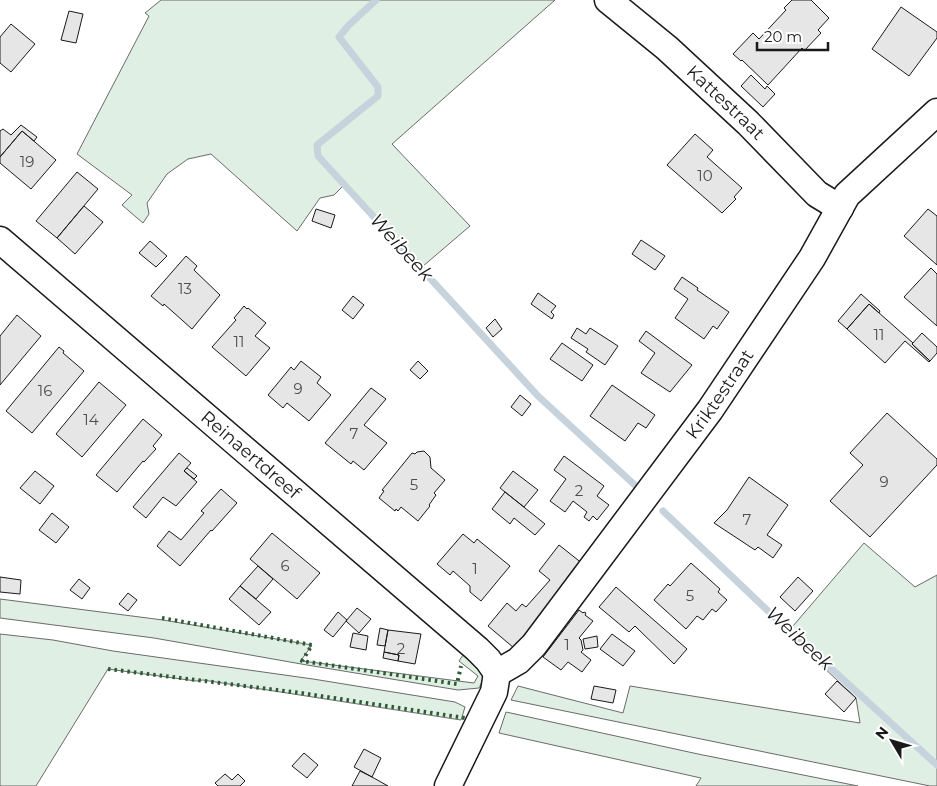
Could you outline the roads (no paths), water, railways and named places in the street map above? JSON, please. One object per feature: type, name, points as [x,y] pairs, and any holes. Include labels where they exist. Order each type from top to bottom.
[{"type":"street","name":"Kattestraat","points":[[608,0],[667,48],[734,110],[817,194],[840,208]]},
{"type":"street","name":"Kriktestraat","points":[[497,673],[518,661],[534,645],[710,410],[807,266],[847,195],[937,112]]},
{"type":"street","name":"Reinaertdreef","points":[[0,240],[477,649],[497,673]]},
{"type":"street","points":[[448,786],[494,692],[497,673]]},
{"type":"waterway","name":"Weibeek","points":[[376,0],[339,37],[378,87],[378,96],[317,145],[318,156],[538,396],[638,488]]},
{"type":"waterway","name":"Weibeek","points":[[663,511],[767,610],[937,765]]}]
